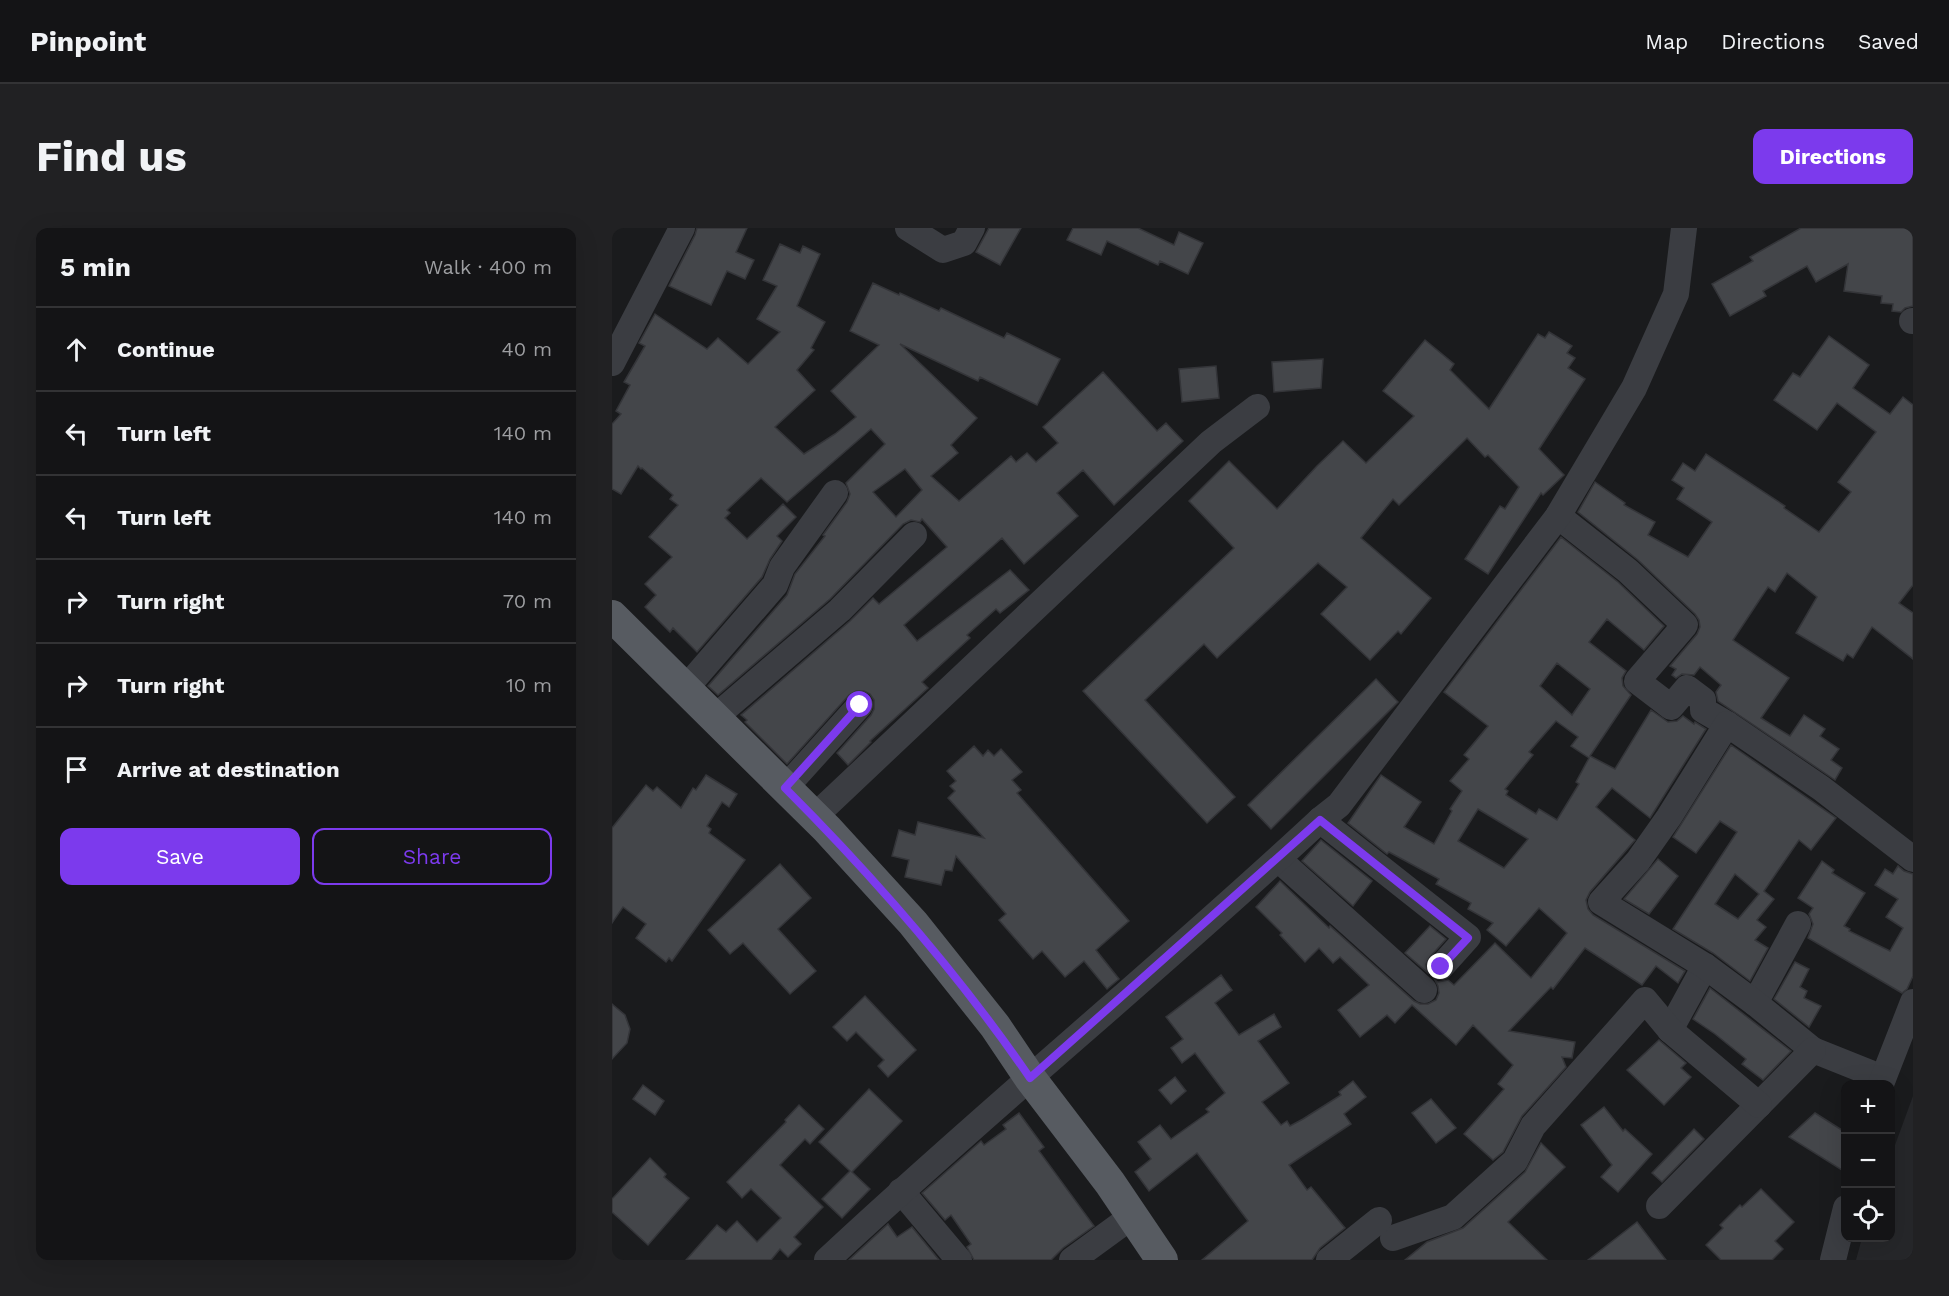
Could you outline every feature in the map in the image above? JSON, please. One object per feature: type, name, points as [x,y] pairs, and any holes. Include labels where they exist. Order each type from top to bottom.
[{"type":"main road","points":[[612,616],[814,817],[913,923],[995,1026],[1026,1081],[1120,1226],[1146,1260]]},
{"type":"main road","points":[[612,643],[815,844],[1026,1081],[1110,1184],[1162,1260]]},
{"type":"street","points":[[612,363],[682,228]]},
{"type":"street","points":[[908,228],[944,250],[964,243],[972,228]]},
{"type":"street","points":[[827,1260],[901,1191],[1339,805],[1558,516],[1634,388],[1676,294],[1684,228]]},
{"type":"street","points":[[814,817],[1212,442],[1257,407]]},
{"type":"street","points":[[685,689],[775,585],[782,567],[836,493]]},
{"type":"street","points":[[1558,516],[1628,571],[1685,625],[1638,681],[1671,707],[1687,688],[1703,700],[1703,710],[1821,789],[1913,858]]},
{"type":"street","points":[[714,718],[840,610],[914,535]]},
{"type":"street","points":[[785,788],[860,705]]},
{"type":"street","points":[[1727,724],[1669,817],[1638,861],[1601,902],[1705,966],[1813,1050],[1880,1080]]},
{"type":"street","points":[[1320,820],[1468,938],[1441,967]]},
{"type":"street","points":[[1278,859],[1424,990]]},
{"type":"street","points":[[1755,1003],[1798,924]]},
{"type":"street","points":[[1670,1030],[1705,966]]},
{"type":"street","points":[[1329,1260],[1386,1229],[1453,1217],[1515,1161],[1533,1126],[1645,1000],[1670,1030],[1759,1105]]},
{"type":"street","points":[[1882,1080],[1913,1002]]},
{"type":"street","points":[[1659,1206],[1813,1050]]},
{"type":"street","points":[[901,1191],[958,1260]]},
{"type":"street","points":[[1833,1260],[1841,1225]]},
{"type":"street","points":[[1072,1260],[1120,1226]]},
{"type":"shaded area","points":[[1913,1096],[1913,1260],[1856,1260],[1861,1242],[1895,1242],[1895,1145]]},
{"type":"building","points":[[697,228],[747,228],[736,252],[754,260],[745,279],[727,271],[711,305],[669,286]]},
{"type":"building","points":[[989,228],[1021,228],[1000,265],[976,252]]},
{"type":"building","points":[[1073,228],[1138,228],[1174,245],[1179,232],[1203,243],[1188,274],[1160,261],[1158,265],[1107,241],[1101,255],[1067,240]]},
{"type":"building","points":[[1801,228],[1913,228],[1913,306],[1901,312],[1892,311],[1893,304],[1881,303],[1882,296],[1844,291],[1848,264],[1816,282],[1807,266],[1763,291],[1766,296],[1730,316],[1712,284],[1753,261],[1750,257]]},
{"type":"building","points":[[780,244],[800,253],[803,246],[820,254],[797,306],[825,322],[811,348],[814,350],[797,370],[815,390],[775,427],[804,454],[856,417],[831,391],[879,345],[850,331],[873,283],[939,311],[941,308],[1004,338],[1007,333],[1060,359],[1037,405],[980,377],[978,381],[900,344],[977,418],[951,445],[958,453],[931,476],[959,501],[1011,456],[1016,462],[1027,453],[1036,462],[1058,443],[1043,427],[1103,372],[1157,431],[1166,423],[1183,441],[1114,505],[1083,470],[1057,493],[1078,516],[1024,564],[1002,538],[904,625],[917,641],[1010,570],[1029,590],[1000,613],[996,609],[967,635],[970,638],[922,682],[928,688],[870,741],[848,765],[837,753],[874,709],[874,700],[864,691],[856,691],[849,695],[787,764],[745,722],[747,720],[741,715],[850,621],[873,598],[879,604],[947,547],[922,519],[920,522],[911,520],[903,524],[830,599],[718,695],[708,686],[787,595],[795,574],[825,536],[823,535],[847,502],[850,494],[846,483],[885,444],[871,429],[787,502],[761,478],[727,510],[730,513],[725,518],[747,539],[783,504],[796,517],[777,536],[782,541],[762,577],[697,652],[673,628],[670,632],[645,607],[656,595],[645,584],[672,557],[649,537],[678,505],[670,499],[673,495],[638,466],[621,494],[612,489],[612,424],[621,414],[616,411],[630,385],[624,382],[645,346],[639,343],[655,314],[707,349],[718,338],[748,364],[780,332],[757,319],[777,286],[763,280]],"holes":[[[905,469],[922,490],[896,517],[873,492]]]},
{"type":"building","points":[[1549,332],[1572,346],[1567,353],[1575,358],[1568,368],[1585,379],[1539,449],[1564,475],[1543,495],[1541,493],[1488,574],[1465,559],[1500,506],[1505,509],[1519,487],[1488,455],[1485,457],[1467,438],[1399,505],[1393,499],[1361,538],[1431,598],[1401,634],[1398,631],[1370,660],[1321,614],[1347,587],[1318,563],[1217,658],[1204,644],[1145,700],[1235,797],[1207,823],[1083,691],[1234,548],[1189,501],[1229,461],[1277,509],[1343,441],[1366,463],[1414,416],[1383,391],[1425,340],[1454,364],[1450,370],[1489,409],[1538,334],[1545,338]]},
{"type":"building","points":[[1829,336],[1869,365],[1853,388],[1890,414],[1903,397],[1913,405],[1913,585],[1899,603],[1913,613],[1913,659],[1872,627],[1853,658],[1847,654],[1843,661],[1796,633],[1817,597],[1787,573],[1775,592],[1768,587],[1733,640],[1789,678],[1761,718],[1790,736],[1804,715],[1825,729],[1820,736],[1839,749],[1831,760],[1842,768],[1835,780],[1718,701],[1716,692],[1721,685],[1700,667],[1694,675],[1682,674],[1676,678],[1672,675],[1676,669],[1670,666],[1697,634],[1700,627],[1699,620],[1638,560],[1578,512],[1595,482],[1625,503],[1624,505],[1655,522],[1648,535],[1688,557],[1712,522],[1677,499],[1684,488],[1672,480],[1683,463],[1695,471],[1706,454],[1785,506],[1784,508],[1819,532],[1851,492],[1838,482],[1876,432],[1837,403],[1817,430],[1774,400],[1793,373],[1800,377]]},
{"type":"building","points":[[1323,359],[1321,388],[1274,392],[1272,362]]},
{"type":"building","points":[[1216,366],[1219,398],[1182,402],[1179,369]]},
{"type":"building","points":[[1561,537],[1618,582],[1664,626],[1644,650],[1607,619],[1589,642],[1626,671],[1622,678],[1623,686],[1631,695],[1590,756],[1615,769],[1651,710],[1668,722],[1677,721],[1683,716],[1706,729],[1650,818],[1612,788],[1596,807],[1635,840],[1590,892],[1586,900],[1588,909],[1593,915],[1685,971],[1678,983],[1656,966],[1642,985],[1585,948],[1553,989],[1551,987],[1509,1031],[1575,1042],[1572,1058],[1562,1057],[1566,1067],[1522,1116],[1503,1152],[1493,1160],[1464,1134],[1504,1089],[1498,1084],[1513,1065],[1473,1025],[1456,1045],[1412,1005],[1395,1023],[1387,1015],[1360,1037],[1338,1010],[1369,985],[1340,957],[1333,963],[1319,948],[1305,962],[1280,935],[1282,933],[1256,907],[1280,881],[1329,928],[1330,926],[1420,1004],[1428,1004],[1436,1000],[1439,993],[1435,980],[1438,982],[1448,980],[1454,985],[1495,943],[1531,978],[1567,933],[1539,908],[1506,946],[1487,930],[1493,923],[1468,909],[1471,903],[1436,884],[1439,879],[1389,852],[1387,854],[1348,823],[1381,775],[1421,802],[1404,827],[1434,844],[1452,811],[1450,809],[1462,791],[1450,781],[1469,759],[1464,755],[1488,726],[1444,692]],"holes":[[[1557,663],[1590,689],[1572,715],[1540,686]],[[1556,721],[1578,737],[1571,746],[1589,758],[1576,782],[1579,784],[1557,820],[1539,809],[1536,814],[1506,795],[1508,791],[1505,789],[1533,755],[1529,752]],[[1478,809],[1528,839],[1504,868],[1458,841]]]},
{"type":"building","points":[[1376,679],[1398,702],[1271,829],[1248,805]]},
{"type":"building","points":[[1731,745],[1836,818],[1811,850],[1799,840],[1764,891],[1774,899],[1757,920],[1766,927],[1755,940],[1768,948],[1750,981],[1713,953],[1673,929],[1737,832],[1720,821],[1696,853],[1673,837]],"holes":[[[1735,874],[1759,894],[1738,919],[1715,904]]]},
{"type":"building","points":[[974,746],[983,756],[988,750],[994,756],[1001,749],[1022,772],[1012,780],[1021,790],[1017,793],[1129,921],[1096,950],[1119,979],[1107,989],[1084,961],[1065,977],[1042,951],[1033,959],[999,920],[1006,914],[956,856],[952,871],[945,870],[941,885],[905,877],[909,860],[892,856],[899,830],[915,835],[918,822],[984,838],[948,798],[955,791],[950,786],[956,781],[947,771]]},
{"type":"building","points":[[706,775],[737,794],[729,807],[722,802],[707,826],[711,829],[709,833],[745,860],[672,961],[669,958],[666,962],[636,938],[646,924],[623,907],[612,923],[612,828],[646,785],[653,791],[657,787],[681,808],[693,788],[696,790]]},
{"type":"building","points":[[1321,840],[1372,881],[1353,906],[1302,861]]},
{"type":"building","points":[[1658,859],[1678,876],[1649,914],[1624,899]]},
{"type":"building","points":[[1822,861],[1834,870],[1832,873],[1865,893],[1844,926],[1850,929],[1849,931],[1890,951],[1903,928],[1886,917],[1898,899],[1875,885],[1885,869],[1893,874],[1898,866],[1913,874],[1913,976],[1907,989],[1902,993],[1808,938],[1813,924],[1809,914],[1813,908],[1798,898]]},
{"type":"building","points":[[780,864],[811,898],[778,929],[816,971],[790,994],[743,943],[730,954],[708,930]]},
{"type":"building","points":[[1430,926],[1446,939],[1426,964],[1428,973],[1405,953]]},
{"type":"building","points":[[1795,962],[1809,969],[1800,987],[1807,991],[1804,998],[1821,1006],[1809,1027],[1774,999]]},
{"type":"building","points":[[1221,975],[1232,990],[1215,1003],[1239,1035],[1274,1014],[1281,1027],[1258,1041],[1289,1083],[1262,1102],[1281,1125],[1287,1121],[1290,1126],[1303,1119],[1341,1095],[1339,1092],[1353,1081],[1366,1097],[1344,1114],[1351,1124],[1289,1165],[1307,1190],[1311,1187],[1345,1228],[1320,1248],[1312,1260],[1202,1260],[1248,1221],[1197,1153],[1149,1191],[1135,1172],[1151,1159],[1138,1142],[1160,1125],[1171,1139],[1209,1112],[1206,1109],[1225,1093],[1195,1053],[1182,1063],[1171,1048],[1183,1039],[1166,1017]]},
{"type":"building","points":[[1710,988],[1791,1051],[1763,1080],[1742,1064],[1746,1059],[1693,1019]]},
{"type":"building","points":[[865,996],[916,1050],[888,1077],[878,1066],[884,1060],[856,1032],[847,1041],[833,1027]]},
{"type":"building","points":[[612,1004],[625,1015],[630,1029],[627,1043],[612,1059]]},
{"type":"building","points":[[1659,1040],[1686,1063],[1681,1068],[1691,1077],[1664,1105],[1627,1070]]},
{"type":"building","points":[[1175,1077],[1186,1091],[1171,1104],[1159,1090]]},
{"type":"building","points":[[643,1085],[664,1101],[655,1115],[633,1099]]},
{"type":"building","points":[[869,1089],[902,1121],[852,1172],[870,1189],[842,1218],[822,1199],[850,1171],[819,1142]]},
{"type":"building","points":[[1431,1099],[1456,1128],[1436,1143],[1412,1113]]},
{"type":"building","points":[[799,1105],[824,1129],[810,1144],[805,1139],[780,1165],[823,1207],[794,1237],[801,1244],[788,1257],[780,1249],[771,1260],[686,1260],[717,1225],[726,1232],[737,1221],[757,1242],[781,1218],[751,1189],[742,1198],[727,1182],[786,1122],[785,1120]]},
{"type":"building","points":[[1604,1107],[1623,1131],[1625,1129],[1652,1154],[1618,1192],[1601,1177],[1612,1165],[1581,1125]]},
{"type":"building","points":[[1019,1113],[1044,1147],[1039,1151],[1094,1226],[1063,1248],[1051,1260],[974,1260],[967,1247],[971,1244],[951,1215],[945,1220],[922,1193],[981,1141],[984,1145],[1006,1129],[1003,1125]]},
{"type":"building","points":[[1815,1113],[1841,1129],[1841,1170],[1789,1137]]},
{"type":"building","points":[[1694,1129],[1704,1139],[1662,1182],[1652,1173]]},
{"type":"building","points":[[1541,1143],[1565,1167],[1508,1222],[1547,1260],[1405,1260],[1427,1242],[1463,1228],[1525,1172]]},
{"type":"building","points":[[650,1158],[666,1174],[664,1177],[689,1198],[648,1245],[612,1212],[612,1199]]},
{"type":"building","points":[[1761,1189],[1794,1222],[1775,1241],[1783,1249],[1772,1260],[1721,1260],[1706,1245],[1723,1228],[1720,1225],[1740,1205],[1742,1207]]},
{"type":"building","points":[[1637,1222],[1666,1260],[1588,1260]]},
{"type":"building","points":[[888,1224],[897,1237],[912,1227],[939,1260],[849,1260]]},
{"type":"route","points":[[860,705],[785,788],[913,923],[995,1026],[1030,1078],[1320,820],[1468,938],[1441,967]]}]
